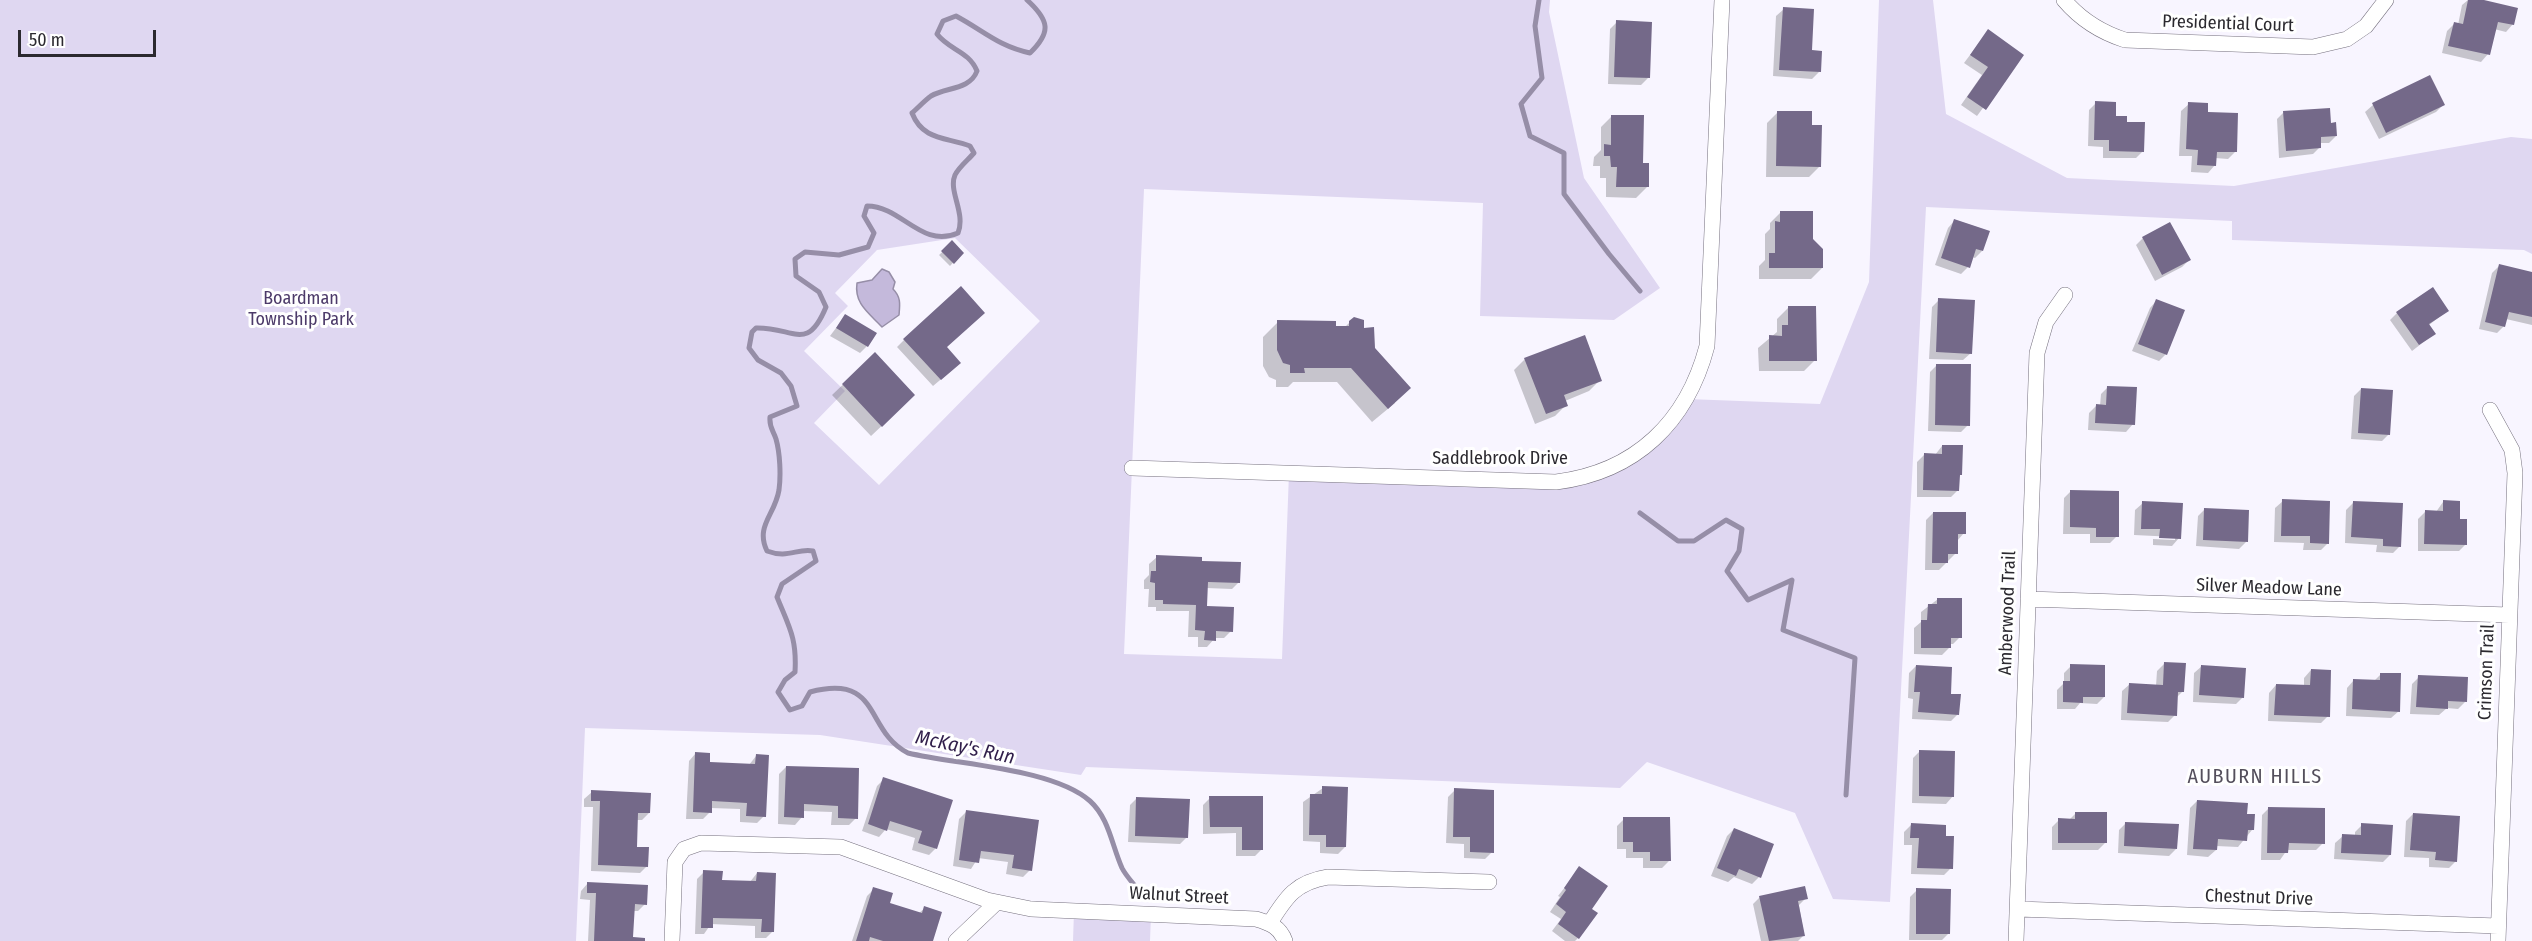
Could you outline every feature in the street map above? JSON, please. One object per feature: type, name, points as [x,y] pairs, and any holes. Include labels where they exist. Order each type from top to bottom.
[{"type":"street","name":"Saddlebrook Drive","points":[[1132,468],[1556,482],[1575,479],[1614,466],[1647,445],[1665,429],[1688,397],[1702,365],[1707,345],[1722,0]]},
{"type":"street","name":"Presidential Court","points":[[2064,0],[2089,24],[2106,34],[2125,40],[2313,47],[2347,39],[2366,26],[2386,0]]},
{"type":"street","name":"Amberwood Trail","points":[[2016,941],[2037,353],[2046,322],[2066,295]]},
{"type":"street","name":"Crimson Trail","points":[[2490,410],[2512,450],[2515,473],[2498,933]]},
{"type":"street","name":"Silver Meadow Lane","points":[[2028,599],[2509,615]]},
{"type":"street","name":"Walnut Street","points":[[672,941],[675,862],[684,849],[701,843],[841,847],[996,903],[1031,909],[1256,919],[1270,923]]},
{"type":"street","points":[[1285,941],[1282,932],[1270,923],[1286,897],[1314,879],[1329,877],[1489,882]]},
{"type":"street","points":[[956,941],[996,903]]},
{"type":"street","name":"Chestnut Drive","points":[[2018,909],[2498,933]]},
{"type":"green space","name":"Boardman Township Park","points":[[0,0],[1550,0],[1549,12],[1584,178],[1660,288],[1614,320],[1480,316],[1483,203],[1144,189],[1124,654],[1282,659],[1289,473],[1536,482],[1614,466],[1687,399],[1820,404],[1869,282],[1879,0],[1933,0],[1946,114],[2067,178],[2234,186],[2511,137],[2532,139],[2532,254],[2524,250],[2232,240],[2232,221],[1926,207],[1890,902],[1833,899],[1795,813],[1647,762],[1620,788],[1086,767],[1081,775],[820,735],[585,728],[576,941],[0,941]],"holes":[[[955,238],[1040,321],[879,485],[814,423],[845,391],[804,351],[848,306],[835,293],[877,250]]]},
{"type":"green space","points":[[1074,911],[1151,914],[1150,941],[1073,941]]},
{"type":"shaded area","points":[[882,269],[889,272],[895,282],[893,289],[900,304],[899,315],[882,327],[860,302],[857,283],[872,280]]},
{"type":"building","points":[[2468,0],[2484,0],[2518,8],[2514,25],[2498,22],[2490,55],[2448,46],[2454,22],[2463,24]]},
{"type":"building","points":[[1783,7],[1814,9],[1812,50],[1822,51],[1821,72],[1779,70]]},
{"type":"building","points":[[1616,20],[1652,22],[1650,78],[1614,77]]},
{"type":"building","points":[[1988,29],[2024,55],[1986,110],[1967,97],[1988,67],[1970,55]]},
{"type":"building","points":[[2430,75],[2445,105],[2386,133],[2372,103]]},
{"type":"building","points":[[2095,101],[2116,102],[2116,116],[2127,116],[2127,122],[2145,122],[2144,152],[2109,151],[2109,140],[2094,140]]},
{"type":"building","points":[[2188,102],[2208,103],[2208,112],[2238,113],[2237,152],[2217,152],[2216,166],[2197,165],[2198,150],[2186,149]]},
{"type":"building","points":[[2330,108],[2331,123],[2336,122],[2337,136],[2321,137],[2321,148],[2286,151],[2283,111]]},
{"type":"building","points":[[1777,111],[1812,111],[1812,125],[1822,125],[1821,167],[1776,166]]},
{"type":"building","points":[[1611,115],[1644,115],[1643,163],[1649,163],[1649,187],[1616,187],[1617,167],[1611,167],[1610,156],[1604,156],[1604,144],[1611,145]]},
{"type":"building","points":[[1780,211],[1813,211],[1813,239],[1823,249],[1823,268],[1769,268],[1769,253],[1775,253],[1775,221],[1780,222]]},
{"type":"building","points":[[1954,219],[1990,231],[1983,251],[1976,249],[1970,268],[1941,258]]},
{"type":"building","points":[[2170,222],[2191,260],[2162,275],[2142,237]]},
{"type":"building","points":[[952,240],[964,253],[954,264],[941,251]]},
{"type":"building","points":[[2499,264],[2532,272],[2532,317],[2509,312],[2505,327],[2485,322]]},
{"type":"building","points":[[961,286],[985,313],[947,347],[961,363],[941,380],[903,339]]},
{"type":"building","points":[[2433,287],[2449,311],[2429,324],[2436,334],[2419,345],[2396,312]]},
{"type":"building","points":[[1938,298],[1975,300],[1972,354],[1936,352]]},
{"type":"building","points":[[2156,299],[2185,310],[2167,355],[2138,344]]},
{"type":"building","points":[[1788,306],[1816,306],[1817,361],[1769,361],[1769,335],[1782,336],[1782,325],[1788,325]]},
{"type":"building","points":[[845,314],[877,333],[868,347],[836,328]]},
{"type":"building","points":[[1354,317],[1364,320],[1364,328],[1374,327],[1375,348],[1411,388],[1388,409],[1351,368],[1304,368],[1305,373],[1290,373],[1290,365],[1283,363],[1277,350],[1277,320],[1336,321],[1336,326],[1349,326],[1349,321]]},
{"type":"building","points":[[1585,335],[1602,381],[1564,395],[1568,406],[1546,414],[1524,358]]},
{"type":"building","points":[[875,352],[915,395],[882,427],[842,384]]},
{"type":"building","points":[[1936,364],[1971,364],[1970,426],[1935,425]]},
{"type":"building","points":[[2107,386],[2137,387],[2135,425],[2095,423],[2096,404],[2106,405]]},
{"type":"building","points":[[2361,388],[2393,390],[2390,435],[2358,433]]},
{"type":"building","points":[[1942,445],[1963,445],[1959,491],[1923,490],[1924,453],[1942,454]]},
{"type":"building","points":[[2070,490],[2119,491],[2119,537],[2096,537],[2096,528],[2070,527]]},
{"type":"building","points":[[2282,499],[2330,501],[2329,544],[2310,543],[2310,536],[2281,536]]},
{"type":"building","points":[[2443,500],[2460,501],[2460,519],[2467,519],[2467,545],[2424,544],[2425,510],[2443,511]]},
{"type":"building","points":[[2142,501],[2183,503],[2181,539],[2159,538],[2160,529],[2141,529]]},
{"type":"building","points":[[2353,501],[2403,503],[2401,547],[2383,546],[2383,539],[2351,537]]},
{"type":"building","points":[[2204,508],[2249,510],[2248,542],[2203,540]]},
{"type":"building","points":[[1933,512],[1966,512],[1966,534],[1958,534],[1958,554],[1948,554],[1948,563],[1932,563]]},
{"type":"building","points":[[1156,555],[1202,557],[1202,561],[1241,562],[1240,583],[1208,582],[1207,606],[1234,607],[1233,632],[1216,631],[1216,641],[1204,640],[1205,631],[1195,630],[1196,605],[1163,604],[1163,600],[1155,600],[1155,583],[1150,582],[1151,571],[1156,571]]},
{"type":"building","points":[[1937,598],[1962,598],[1962,638],[1951,638],[1951,648],[1921,648],[1921,620],[1927,620],[1928,604],[1937,604]]},
{"type":"building","points":[[2164,662],[2186,663],[2184,692],[2178,692],[2177,716],[2127,713],[2129,683],[2163,685]]},
{"type":"building","points":[[2070,664],[2105,665],[2105,697],[2083,697],[2083,703],[2063,702],[2063,681],[2070,681]]},
{"type":"building","points":[[1916,665],[1952,667],[1951,694],[1961,694],[1959,715],[1918,712],[1920,692],[1914,692]]},
{"type":"building","points":[[2201,665],[2246,668],[2244,698],[2199,695]]},
{"type":"building","points":[[2311,669],[2331,670],[2330,717],[2274,715],[2276,684],[2310,685]]},
{"type":"building","points":[[2380,673],[2401,673],[2400,712],[2352,709],[2353,679],[2380,680]]},
{"type":"building","points":[[2418,675],[2468,677],[2467,702],[2448,701],[2448,709],[2416,707]]},
{"type":"building","points":[[1919,750],[1955,751],[1954,797],[1919,796]]},
{"type":"building","points":[[695,752],[710,753],[710,762],[755,764],[756,754],[769,755],[766,817],[746,816],[747,803],[712,801],[712,813],[693,812]]},
{"type":"building","points":[[786,766],[859,768],[858,819],[838,818],[838,806],[804,804],[804,818],[784,817]]},
{"type":"building","points":[[883,777],[953,800],[937,849],[918,843],[922,831],[890,821],[887,831],[868,824]]},
{"type":"building","points":[[1322,786],[1348,787],[1346,847],[1326,847],[1326,835],[1309,835],[1310,794],[1322,794]]},
{"type":"building","points":[[1454,788],[1494,790],[1494,853],[1470,852],[1470,837],[1453,837]]},
{"type":"building","points":[[591,790],[651,793],[650,813],[638,813],[637,847],[649,847],[648,867],[598,865],[600,801],[591,801]]},
{"type":"building","points":[[1209,796],[1263,796],[1263,850],[1242,850],[1242,827],[1210,827]]},
{"type":"building","points":[[1136,797],[1190,799],[1188,838],[1135,836]]},
{"type":"building","points":[[2197,800],[2248,803],[2247,814],[2255,814],[2254,830],[2248,830],[2247,841],[2218,839],[2217,850],[2193,849]]},
{"type":"building","points":[[2268,807],[2325,808],[2325,844],[2289,843],[2288,853],[2267,853]]},
{"type":"building","points":[[966,810],[1039,820],[1032,871],[1012,868],[1014,855],[981,851],[979,863],[959,860]]},
{"type":"building","points":[[2075,812],[2107,812],[2107,843],[2058,843],[2058,818],[2075,819]]},
{"type":"building","points":[[2413,813],[2460,816],[2457,862],[2435,860],[2436,852],[2410,850]]},
{"type":"building","points":[[1623,817],[1670,817],[1671,861],[1650,861],[1650,852],[1633,852],[1633,842],[1623,842]]},
{"type":"building","points":[[2125,822],[2179,824],[2177,849],[2124,846]]},
{"type":"building","points":[[1911,823],[1946,825],[1946,836],[1954,836],[1953,869],[1917,868],[1919,838],[1910,838]]},
{"type":"building","points":[[2361,823],[2393,825],[2391,855],[2341,853],[2342,834],[2361,835]]},
{"type":"building","points":[[1734,828],[1774,844],[1761,878],[1739,869],[1736,876],[1717,868]]},
{"type":"building","points":[[1579,866],[1608,886],[1592,909],[1598,913],[1579,939],[1558,924],[1566,912],[1556,904]]},
{"type":"building","points":[[703,870],[723,871],[722,880],[756,881],[757,872],[776,873],[774,932],[761,932],[762,919],[713,918],[713,928],[701,928]]},
{"type":"building","points":[[587,882],[648,885],[647,905],[635,904],[633,937],[645,938],[645,941],[594,941],[596,893],[587,893]]},
{"type":"building","points":[[1805,886],[1808,899],[1798,901],[1805,936],[1769,941],[1759,896]]},
{"type":"building","points":[[873,887],[893,893],[890,903],[922,913],[924,906],[942,912],[933,941],[883,941],[870,937],[869,941],[856,941]]},
{"type":"building","points":[[1916,888],[1951,889],[1950,934],[1916,934]]},
{"type":"waterway","name":"McKay's Run","points":[[1027,0],[1040,14],[1045,26],[1042,39],[1030,53],[1000,42],[956,16],[943,21],[937,34],[969,59],[977,71],[969,82],[931,96],[912,113],[922,129],[936,137],[970,146],[974,153],[961,166],[953,181],[960,218],[958,233],[933,236],[891,212],[867,206],[864,216],[874,233],[868,247],[839,255],[805,252],[795,259],[796,276],[819,292],[826,307],[812,330],[806,334],[798,334],[756,328],[752,332],[749,348],[758,360],[781,373],[791,386],[797,406],[770,417],[778,451],[780,478],[777,499],[764,527],[764,542],[767,551],[774,553],[813,551],[816,561],[782,584],[777,597],[795,650],[795,672],[785,680],[778,692],[790,710],[802,706],[810,692],[833,688],[850,690],[870,707],[884,732],[894,743],[908,753],[1029,774],[1073,790],[1090,801],[1102,816],[1122,868],[1135,886]]},
{"type":"waterway","points":[[1539,0],[1535,26],[1542,78],[1521,104],[1530,136],[1564,153],[1564,194],[1640,291]]},
{"type":"waterway","points":[[1640,513],[1678,541],[1694,541],[1726,520],[1742,529],[1739,551],[1727,571],[1748,600],[1792,580],[1783,630],[1855,658],[1846,795]]},
{"type":"district","name":"AUBURN HILLS","points":[[2255,777]]}]
